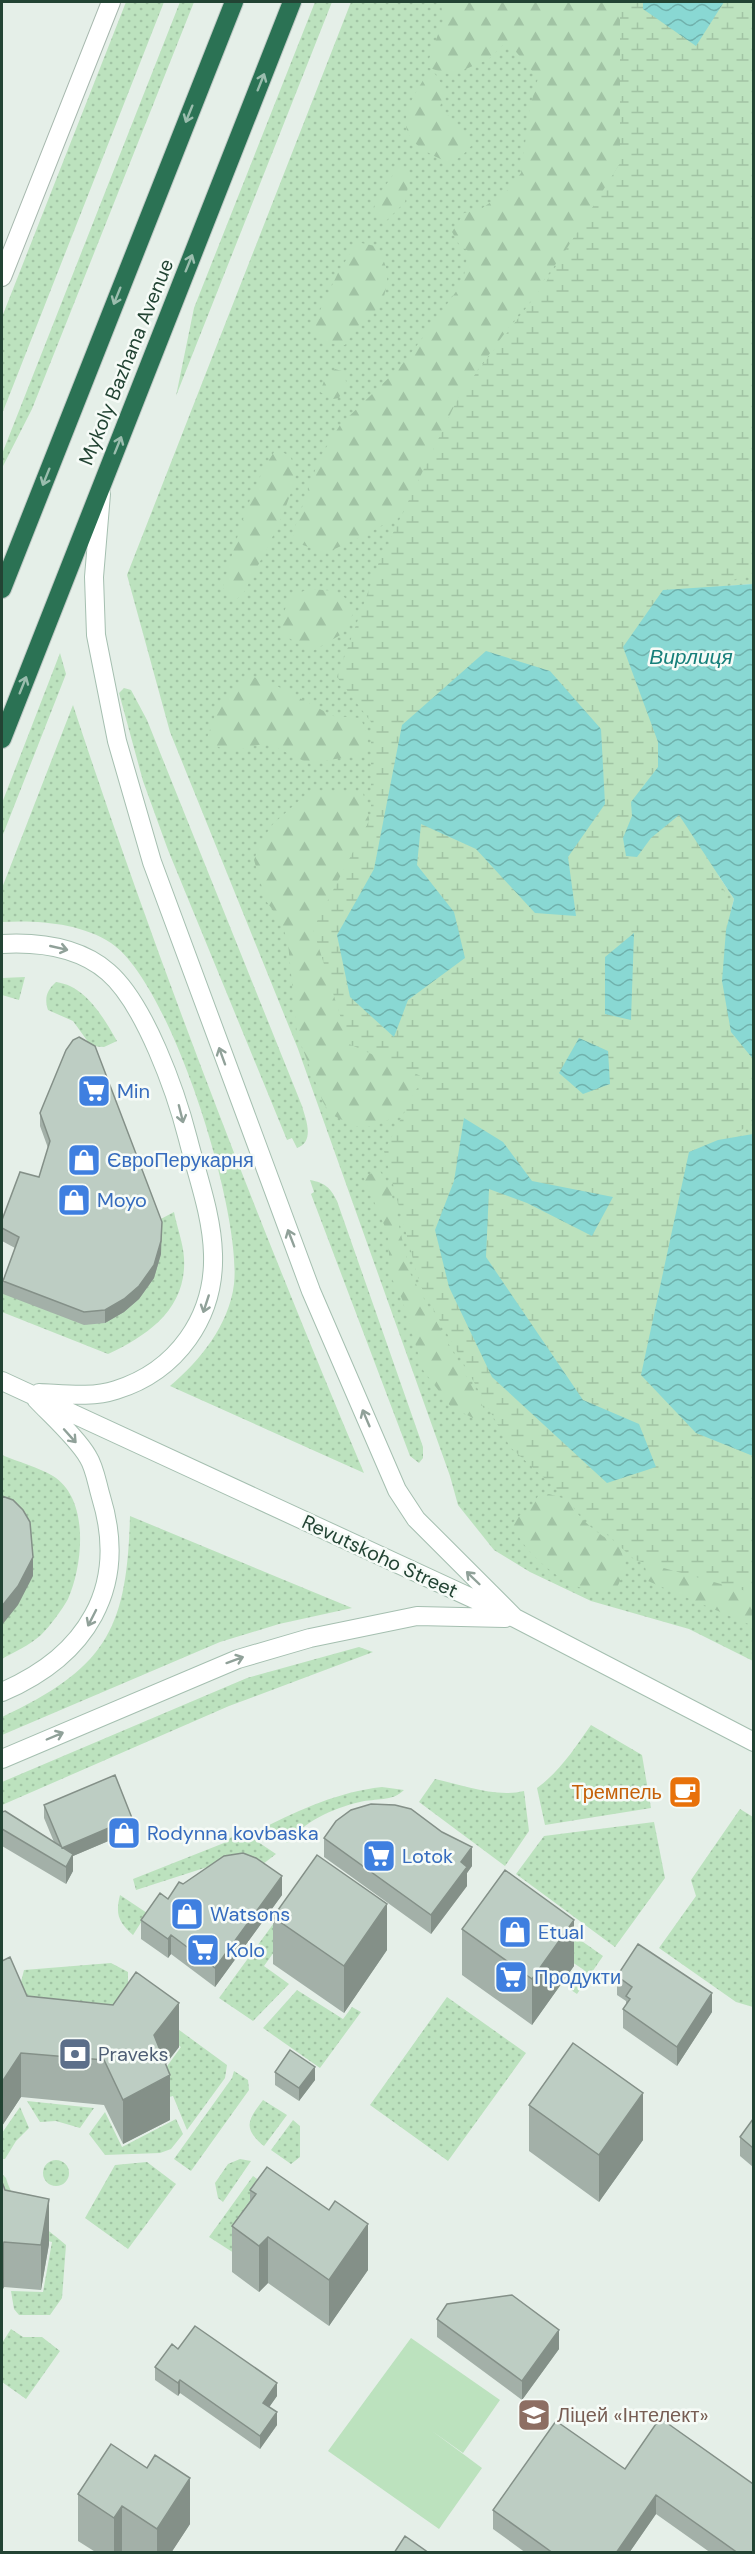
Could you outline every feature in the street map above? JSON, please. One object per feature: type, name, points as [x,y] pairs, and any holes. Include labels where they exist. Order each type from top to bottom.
[{"type":"highway","name":"Mykoly Bazhana Avenue","points":[[2,589],[234,2]]},
{"type":"highway","name":"Mykoly Bazhana Avenue","points":[[2,739],[292,2]]},
{"type":"street","points":[[2,276],[111,2]]},
{"type":"street","points":[[102,484],[94,577],[96,635],[104,684],[152,862],[220,1049],[311,1291],[397,1490],[416,1519],[515,1618]]},
{"type":"street","points":[[2,944],[20,943],[61,948],[81,955],[108,972],[125,990],[144,1023],[178,1102],[207,1212],[213,1251],[213,1282],[204,1311],[192,1336],[174,1356],[146,1377],[115,1391],[77,1395],[31,1393]]},
{"type":"street","name":"Revutskoho Street","points":[[2,1381],[515,1618],[753,1742]]},
{"type":"street","points":[[2,1692],[45,1669],[71,1647],[89,1626],[100,1601],[108,1568],[106,1515],[88,1457],[31,1393]]},
{"type":"street","points":[[2,1759],[238,1659],[310,1638],[417,1616],[515,1618]]},
{"type":"green space","points":[[126,2],[164,2],[2,414],[2,317]]},
{"type":"green space","points":[[180,2],[194,2],[32,409],[2,468],[2,454]]},
{"type":"green space","points":[[315,2],[332,2],[176,396],[194,308]]},
{"type":"green space","points":[[351,2],[753,2],[753,584],[663,591],[679,815],[734,899],[726,930],[753,1059],[753,1661],[689,1629],[591,1601],[530,1572],[494,1550],[458,1505],[450,1476],[298,1049],[170,732],[127,575]]},
{"type":"green space","points":[[441,2],[753,2],[610,185],[569,246],[460,394],[410,509],[369,533],[326,553],[294,542],[293,533],[319,459],[340,425],[400,367],[463,282],[468,251],[460,246],[452,232],[464,213],[481,209],[508,190],[521,173],[530,107],[538,78],[507,41],[489,59],[452,75],[426,67],[443,21]]},
{"type":"green space","points":[[620,2],[753,2],[753,572],[649,615],[653,702],[741,936],[754,1017],[753,1122],[693,1164],[753,1441],[753,1593],[635,1560],[510,1447],[420,1285],[384,1151],[423,1077],[349,1044],[313,929],[371,817],[371,722],[337,677],[379,562],[460,394],[546,282],[620,163]]},
{"type":"green space","points":[[429,71],[435,74],[445,89],[440,107],[468,136],[472,145],[462,156],[450,163],[418,146],[406,126],[411,102]]},
{"type":"green space","points":[[401,164],[410,176],[405,202],[383,224],[374,208],[380,193]]},
{"type":"green space","points":[[357,242],[375,246],[384,262],[387,281],[382,306],[364,318],[345,345],[329,343],[311,329],[338,273]]},
{"type":"green space","points":[[335,369],[345,372],[346,382],[339,398],[333,399],[320,392],[324,381]]},
{"type":"green space","points":[[276,449],[290,456],[295,470],[294,482],[283,514],[266,550],[243,594],[234,601],[223,588],[224,583],[251,497]]},
{"type":"green space","points":[[308,589],[341,594],[354,612],[342,634],[311,652],[281,633],[284,611],[289,601]]},
{"type":"green space","points":[[60,653],[66,674],[2,837],[2,803]]},
{"type":"green space","points":[[248,677],[262,678],[333,716],[361,718],[368,739],[365,752],[356,756],[308,763],[267,743],[229,752],[206,741],[216,712]]},
{"type":"green space","points":[[124,688],[131,690],[147,720],[302,1106],[308,1135],[303,1145],[297,1148],[292,1138],[287,1140],[168,850],[143,781],[119,693]]},
{"type":"green space","points":[[73,705],[174,996],[248,1188],[364,1473],[170,1386],[192,1365],[211,1341],[226,1314],[234,1284],[234,1251],[227,1207],[215,1156],[198,1102],[179,1050],[157,1004],[134,967],[111,943],[86,931],[58,924],[2,922],[2,888]]},
{"type":"green space","points":[[312,789],[333,793],[363,793],[374,840],[371,1031],[425,1080],[397,1116],[374,1126],[355,1126],[330,1114],[323,1102],[297,1034],[288,943],[281,921],[266,901],[254,860],[261,841],[273,824]]},
{"type":"green space","points":[[25,977],[19,1000],[2,995],[2,978]]},
{"type":"green space","points":[[56,982],[67,985],[85,996],[117,1041],[104,1047],[91,1046],[73,1021],[48,1010],[47,995]]},
{"type":"green space","points":[[380,1171],[390,1187],[410,1273],[488,1416],[473,1418],[451,1407],[423,1370],[402,1299],[390,1275],[388,1234],[363,1176]]},
{"type":"green space","points":[[310,1180],[326,1186],[337,1201],[423,1447],[423,1458],[419,1463],[410,1456],[311,1194],[314,1192]]},
{"type":"green space","points":[[174,1212],[184,1258],[179,1291],[162,1318],[138,1338],[108,1354],[2,1312],[2,1293],[124,1312],[136,1301],[150,1281],[155,1261],[157,1221]]},
{"type":"green space","points":[[2,1455],[47,1473],[65,1486],[78,1516],[80,1551],[68,1599],[52,1623],[41,1635],[2,1659]]},
{"type":"green space","points":[[549,1494],[569,1500],[585,1522],[620,1547],[626,1567],[616,1590],[593,1591],[569,1583],[534,1556],[517,1534],[512,1524],[538,1496]]},
{"type":"green space","points":[[130,1516],[352,1608],[279,1624],[220,1642],[2,1735],[2,1717],[65,1681],[87,1662],[104,1641],[116,1617],[123,1589]]},
{"type":"green space","points":[[643,1557],[753,1587],[753,1626],[648,1581]]},
{"type":"green space","points":[[359,1647],[373,1652],[229,1706],[2,1805],[2,1782],[247,1678]]},
{"type":"green space","points":[[591,1725],[642,1755],[651,1808],[545,1825],[537,1788],[560,1767]]},
{"type":"green space","points":[[435,1779],[491,1792],[524,1791],[529,1831],[505,1866],[419,1802]]},
{"type":"green space","points":[[382,1787],[404,1790],[389,1798],[360,1802],[329,1812],[310,1822],[287,1843],[263,1828],[335,1797]]},
{"type":"green space","points":[[740,1809],[753,1817],[753,2007],[736,2002],[659,1948],[696,1896],[691,1880]]},
{"type":"green space","points":[[654,1822],[665,1878],[615,1947],[516,1874],[544,1836]]},
{"type":"green space","points":[[240,1830],[276,1854],[263,1864],[226,1861],[136,1890],[133,1879],[224,1843]]},
{"type":"green space","points":[[298,1890],[312,1899],[264,1966],[289,1984],[253,2021],[219,1998]]},
{"type":"green space","points":[[120,1895],[147,1913],[133,1935],[119,1918]]},
{"type":"green space","points":[[576,1937],[603,1956],[577,1994],[571,1990],[584,1970],[563,1956]]},
{"type":"green space","points":[[111,1963],[128,1972],[128,1990],[100,2032],[18,1994],[24,1970]]},
{"type":"green space","points":[[297,1990],[343,2019],[352,2007],[361,2012],[320,2068],[263,2028]]},
{"type":"green space","points":[[447,1997],[526,2053],[448,2161],[370,2105]]},
{"type":"green space","points":[[145,2005],[227,2065],[225,2078],[187,2130],[173,2096],[165,2098],[157,2080],[181,2047],[138,2015]]},
{"type":"green space","points":[[234,2071],[248,2080],[249,2090],[191,2171],[174,2159],[232,2078]]},
{"type":"green space","points":[[263,2100],[287,2115],[264,2146],[250,2129],[251,2119]]},
{"type":"green space","points":[[27,2101],[94,2108],[80,2128],[56,2121],[40,2122]]},
{"type":"green space","points":[[20,2107],[29,2128],[16,2141],[5,2159],[2,2159],[2,2133]]},
{"type":"green space","points":[[105,2112],[122,2147],[176,2119],[183,2134],[171,2149],[160,2153],[105,2155],[89,2134]]},
{"type":"green space","points":[[293,2120],[300,2126],[300,2157],[291,2164],[271,2150]]},
{"type":"green space","points":[[240,2159],[251,2161],[223,2202],[218,2198],[215,2183],[228,2164]]},
{"type":"green space","points":[[56,2160],[65,2164],[69,2173],[65,2182],[56,2186],[47,2182],[43,2173],[47,2164]]},
{"type":"green space","points":[[147,2162],[176,2184],[128,2249],[85,2218],[115,2165]]},
{"type":"green space","points":[[2,2174],[22,2207],[66,2245],[62,2298],[50,2315],[19,2315],[14,2309],[11,2291],[43,2292],[52,2242],[7,2232],[2,2220]]},
{"type":"green space","points":[[253,2176],[307,2214],[234,2253],[209,2237]]},
{"type":"green space","points":[[11,2329],[23,2337],[42,2337],[60,2351],[26,2399],[2,2382],[2,2343]]},
{"type":"green space","points":[[411,2338],[500,2400],[463,2453],[432,2431],[482,2468],[439,2529],[328,2451]]},
{"type":"water","points":[[643,2],[724,2],[696,46],[643,9]]},
{"type":"water","name":"Вирлиця","points":[[754,584],[753,1059],[731,1032],[722,981],[726,930],[734,899],[679,815],[651,838],[637,857],[626,856],[623,838],[632,816],[631,802],[658,767],[658,742],[623,647],[663,590]]},
{"type":"water","points":[[486,651],[550,671],[601,729],[605,804],[568,857],[576,916],[535,913],[476,849],[421,824],[417,865],[454,912],[465,958],[408,1000],[394,1037],[350,997],[337,935],[374,869],[402,725]]},
{"type":"water","points":[[634,933],[631,1020],[605,1014],[605,957]]},
{"type":"water","points":[[579,1038],[608,1051],[610,1084],[583,1094],[559,1073]]},
{"type":"water","points":[[464,1118],[503,1142],[532,1181],[613,1197],[592,1236],[527,1203],[489,1189],[486,1257],[583,1400],[639,1424],[656,1467],[607,1483],[492,1377],[449,1287],[435,1230],[454,1181]]},
{"type":"water","points":[[753,1134],[753,1456],[696,1433],[641,1375],[689,1152],[718,1140]]},
{"type":"building","points":[[79,1037],[95,1046],[162,1222],[161,1241],[154,1265],[139,1286],[124,1299],[105,1310],[84,1312],[3,1281],[19,1237],[2,1228],[2,1220],[20,1172],[39,1177],[50,1141],[40,1113],[66,1050],[73,1040]]},
{"type":"building","points":[[2,1496],[13,1500],[30,1522],[33,1557],[18,1586],[2,1606]]},
{"type":"building","points":[[115,1775],[132,1818],[62,1848],[44,1805]]},
{"type":"building","points":[[371,1804],[395,1805],[411,1809],[442,1832],[472,1847],[461,1862],[467,1867],[431,1915],[324,1838],[336,1821],[351,1810]]},
{"type":"building","points":[[5,1811],[73,1854],[66,1867],[2,1829],[2,1812]]},
{"type":"building","points":[[243,1853],[256,1858],[282,1876],[215,1968],[171,1935],[168,1939],[141,1920],[160,1893],[168,1899],[179,1882],[183,1884],[224,1856]]},
{"type":"building","points":[[317,1855],[387,1904],[344,1966],[273,1917]]},
{"type":"building","points":[[505,1870],[574,1920],[532,1979],[462,1929]]},
{"type":"building","points":[[638,1944],[712,1993],[677,2047],[623,2009],[630,1999],[626,1996],[632,1987],[617,1976]]},
{"type":"building","points":[[10,1957],[27,1996],[113,2005],[136,1972],[179,2003],[154,2035],[170,2075],[123,2100],[104,2060],[21,2053],[2,2082],[2,1961]]},
{"type":"building","points":[[573,2043],[643,2093],[599,2155],[529,2105]]},
{"type":"building","points":[[290,2050],[315,2067],[299,2088],[275,2072]]},
{"type":"building","points":[[753,2119],[753,2148],[740,2137]]},
{"type":"building","points":[[267,2167],[329,2210],[335,2201],[368,2224],[329,2280],[268,2237],[259,2246],[232,2226],[256,2194],[250,2190]]},
{"type":"building","points":[[2,2182],[5,2190],[49,2199],[41,2245],[4,2242],[2,2246]]},
{"type":"building","points":[[512,2295],[559,2330],[522,2381],[437,2319],[447,2304]]},
{"type":"building","points":[[195,2326],[277,2383],[263,2403],[277,2412],[260,2436],[180,2380],[178,2383],[155,2367],[172,2344],[178,2349]]},
{"type":"building","points":[[660,2418],[753,2484],[753,2553],[738,2553],[656,2495],[616,2553],[553,2553],[493,2510],[556,2421],[625,2469]]},
{"type":"building","points":[[111,2444],[147,2468],[155,2455],[190,2478],[157,2529],[122,2506],[114,2518],[78,2494]]},
{"type":"building","points":[[405,2536],[429,2553],[394,2553]]},
{"type":"place","name":"Min","points":[[94,1091]]},
{"type":"place","name":"ЄвроПерукарня","points":[[84,1160]]},
{"type":"place","name":"Moyo","points":[[74,1200]]},
{"type":"place","name":"Тремпель","points":[[685,1792]]},
{"type":"place","name":"Rodynna kovbaska","points":[[124,1833]]},
{"type":"place","name":"Lotok","points":[[379,1856]]},
{"type":"place","name":"Watsons","points":[[187,1914]]},
{"type":"place","name":"Etual","points":[[515,1932]]},
{"type":"place","name":"Kolo","points":[[203,1950]]},
{"type":"place","name":"Продукти","points":[[511,1977]]},
{"type":"place","name":"Praveks","points":[[75,2054]]},
{"type":"place","name":"Ліцей «Інтелект»","points":[[534,2415]]}]
